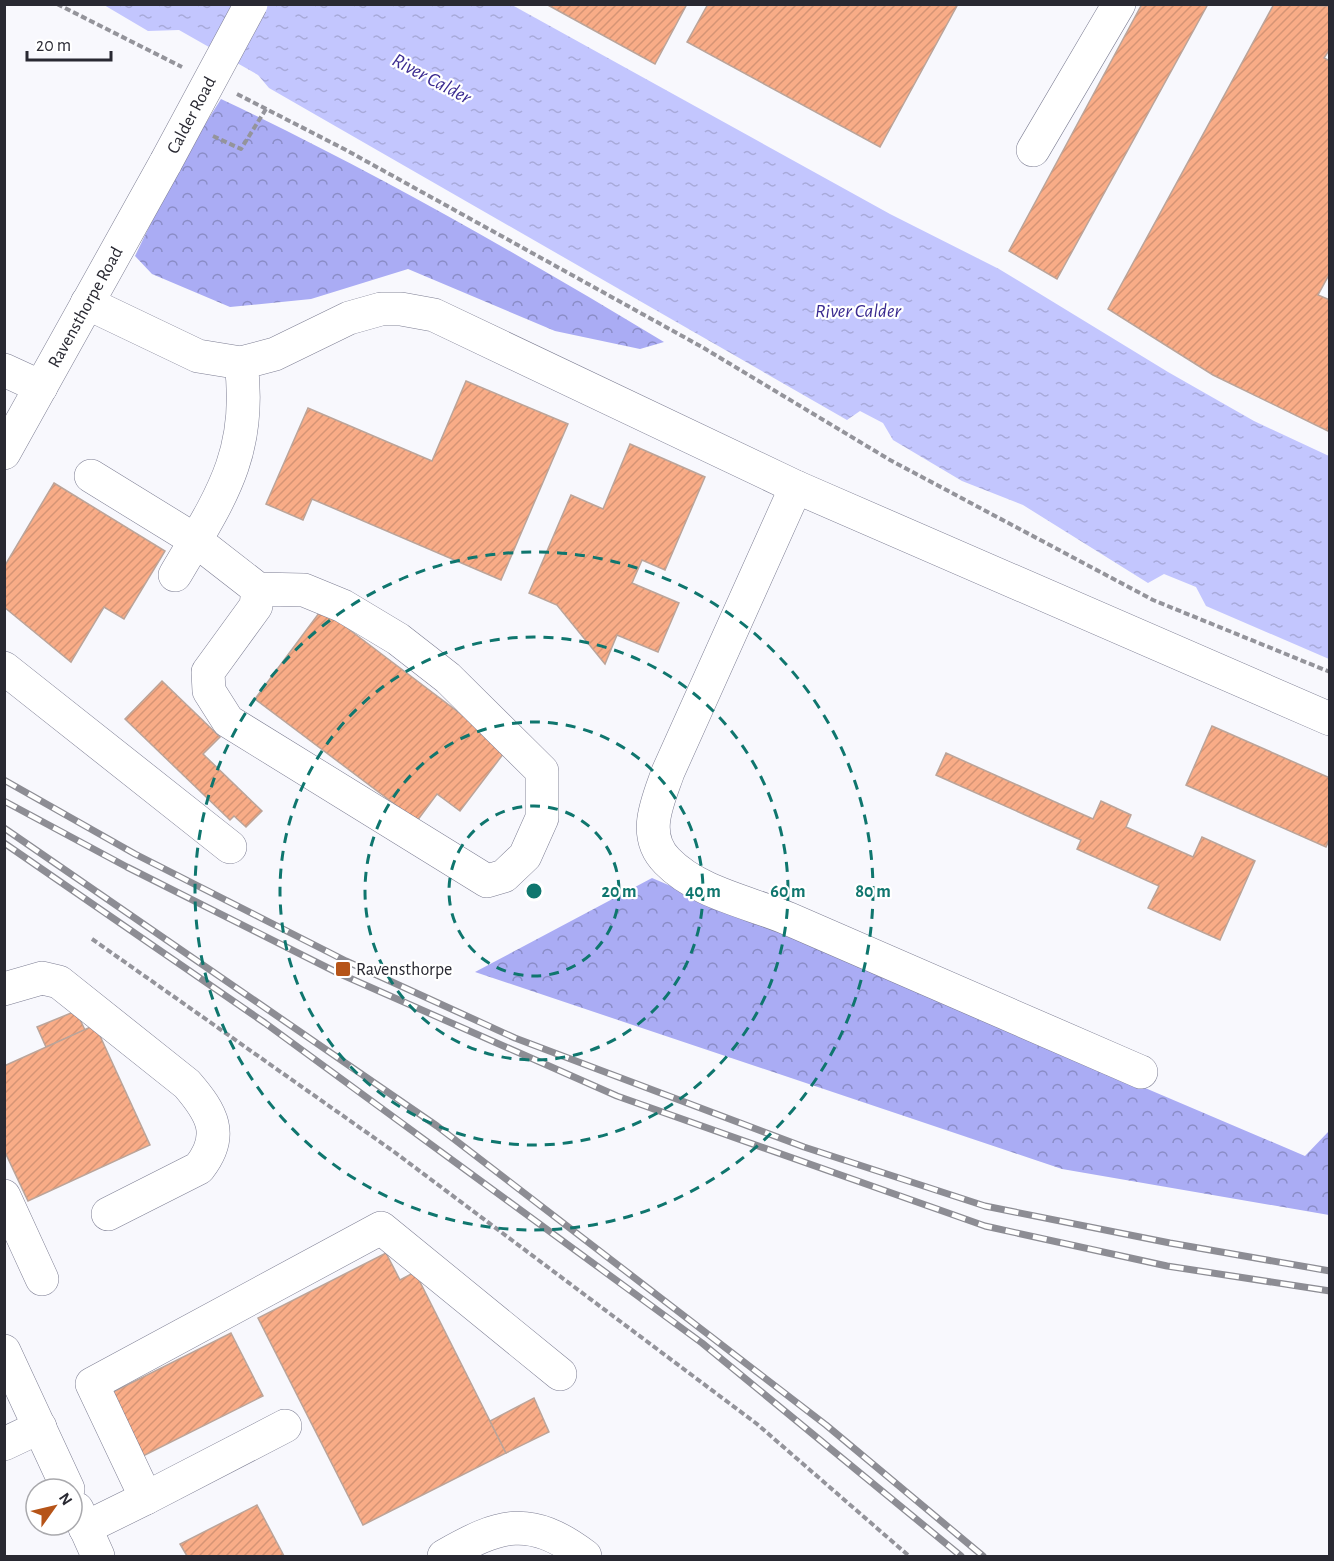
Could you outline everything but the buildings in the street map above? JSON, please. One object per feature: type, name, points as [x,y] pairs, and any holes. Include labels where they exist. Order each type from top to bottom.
[{"type":"street","name":"Calder Road","points":[[166,162],[251,4]]},
{"type":"street","points":[[1033,150],[1119,4]]},
{"type":"street","name":"Ravensthorpe Road","points":[[4,453],[166,162]]},
{"type":"street","points":[[87,303],[198,356],[241,363],[274,354],[349,318],[381,309],[401,309],[434,315],[796,487],[1329,719]]},
{"type":"street","points":[[175,575],[236,461],[245,396],[241,363]]},
{"type":"street","points":[[4,370],[41,387]]},
{"type":"street","points":[[91,476],[195,540],[258,590],[304,590],[344,606],[398,639],[448,678],[542,771],[542,818],[525,856],[504,876],[487,881],[228,722],[209,691],[208,672],[256,606],[258,590]]},
{"type":"street","points":[[796,487],[668,772],[652,821],[655,842],[666,861],[693,882],[774,913],[1142,1071]]},
{"type":"street","points":[[4,668],[230,847]]},
{"type":"street","points":[[4,989],[42,978],[59,981],[187,1084],[204,1103],[213,1121],[214,1140],[209,1155],[199,1168],[108,1214]]},
{"type":"street","points":[[4,1196],[42,1279]]},
{"type":"street","points":[[146,1498],[92,1384],[381,1228],[560,1374]]},
{"type":"street","points":[[4,1351],[63,1477]]},
{"type":"street","points":[[85,1528],[285,1426]]},
{"type":"street","points":[[4,1444],[40,1427]]},
{"type":"street","points":[[444,1557],[477,1538],[506,1527],[529,1528],[557,1539],[585,1557]]},
{"type":"path","points":[[57,4],[189,70]]},
{"type":"path","points":[[230,91],[346,150],[702,347],[890,460],[1143,594],[1329,672]]},
{"type":"path","points":[[186,123],[241,148],[266,109]]},
{"type":"path","points":[[92,939],[393,1150],[738,1409],[909,1557]]},
{"type":"green space","points":[[221,99],[334,155],[446,215],[664,342],[640,349],[555,331],[408,269],[311,299],[230,307],[152,274],[135,256],[178,167]]},
{"type":"green space","points":[[652,878],[1305,1156],[1329,1131],[1329,1215],[1062,1169],[475,972]]},
{"type":"water","name":"River Calder","points":[[104,5],[512,5],[890,214],[999,269],[1168,372],[1254,421],[1329,456],[1329,659],[1206,606],[1196,587],[1164,574],[1148,583],[1023,505],[962,481],[893,440],[883,423],[860,411],[847,420],[269,88],[258,75],[179,30],[148,31]]},
{"type":"railway","points":[[4,780],[135,854],[346,961],[515,1038],[804,1147],[985,1206],[1170,1243],[1330,1271]]},
{"type":"railway","points":[[4,801],[127,867],[338,973],[617,1096],[985,1226],[1167,1266],[1330,1291]]},
{"type":"railway","points":[[4,828],[437,1126],[826,1425],[983,1556]]},
{"type":"railway","points":[[4,843],[265,1023],[702,1343],[961,1556]]},
{"type":"place","name":"Ravensthorpe","points":[[343,969]]}]
